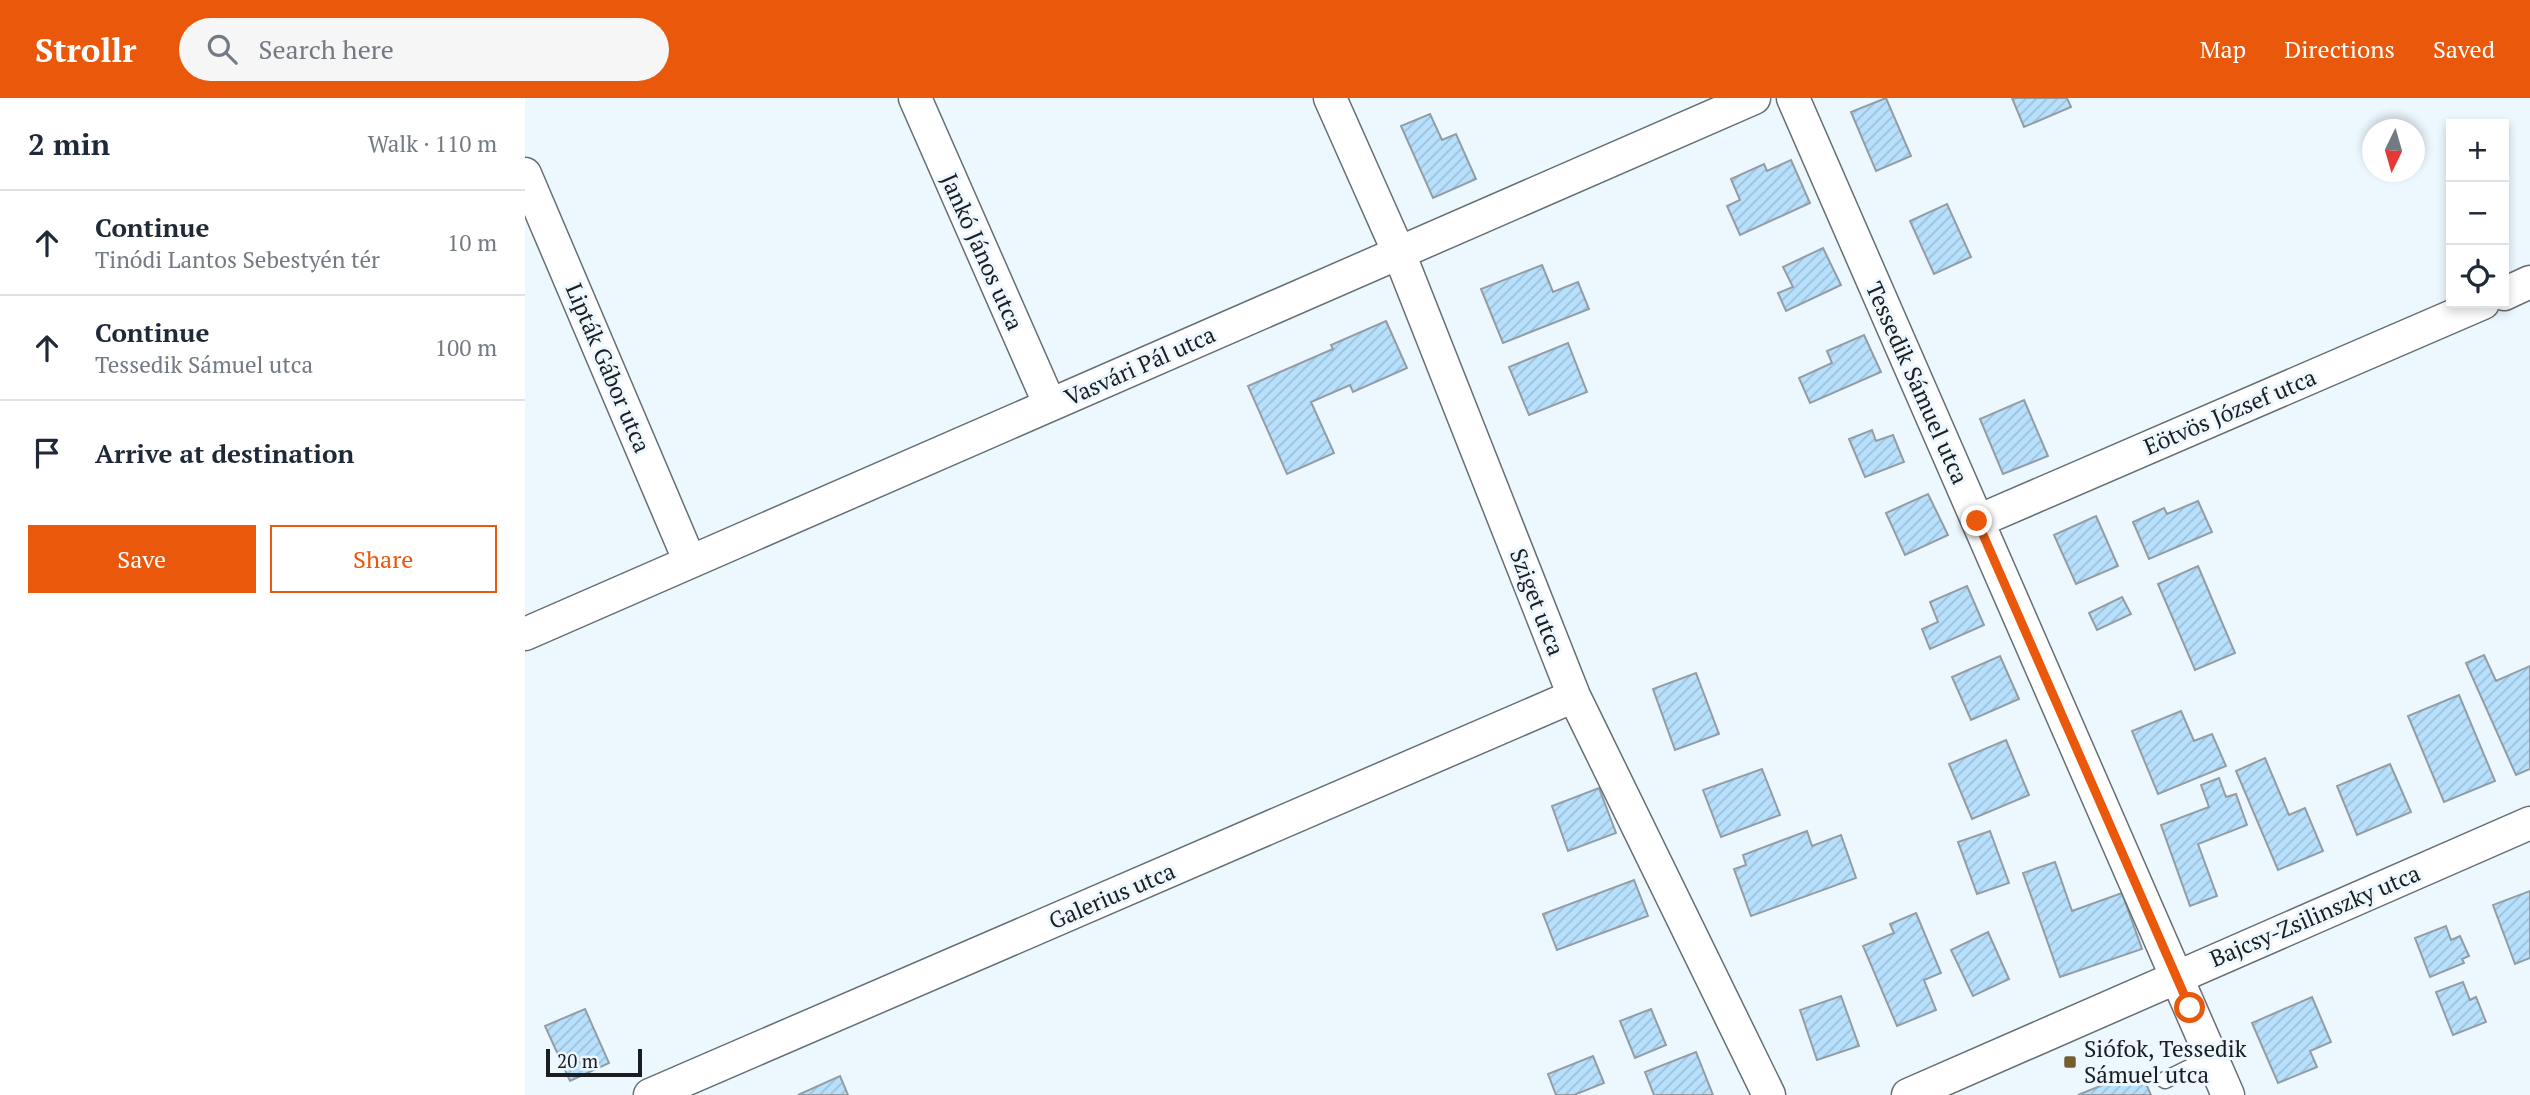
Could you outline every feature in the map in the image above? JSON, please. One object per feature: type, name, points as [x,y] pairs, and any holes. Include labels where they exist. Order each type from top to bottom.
[{"type":"street","name":"Jankó János utca","points":[[915,98],[1049,405]]},
{"type":"street","name":"Sziget utca","points":[[1329,98],[1399,253],[1574,696],[1769,1095]]},
{"type":"street","name":"Vasvári Pál utca","points":[[525,634],[1754,98]]},
{"type":"street","name":"Tessedik Sámuel utca","points":[[1793,98],[2228,1095]]},
{"type":"street","name":"Lipták Gábor utca","points":[[525,174],[690,562]]},
{"type":"street","points":[[2509,292],[2530,282]]},
{"type":"street","name":"Eötvös József utca","points":[[1977,521],[2471,308]]},
{"type":"street","name":"Galerius utca","points":[[650,1095],[1574,696]]},
{"type":"street","name":"Bajcsy-Zsilinszky utca","points":[[1908,1095],[2530,823]]},
{"type":"lane","points":[[2165,1080],[2212,1057]]},
{"type":"building","points":[[1886,98],[1911,156],[1876,171],[1851,112]]},
{"type":"building","points":[[2012,98],[2067,98],[2071,107],[2024,127]]},
{"type":"building","points":[[1430,114],[1442,140],[1456,134],[1476,179],[1433,198],[1401,126]]},
{"type":"building","points":[[1791,160],[1810,203],[1740,235],[1727,206],[1740,200],[1731,179],[1764,164],[1767,171]]},
{"type":"building","points":[[1947,204],[1971,257],[1934,274],[1910,221]]},
{"type":"building","points":[[1823,248],[1841,285],[1786,311],[1778,293],[1793,287],[1783,267]]},
{"type":"building","points":[[1542,265],[1553,292],[1578,282],[1589,309],[1503,343],[1481,289]]},
{"type":"building","points":[[1386,321],[1407,368],[1353,392],[1350,385],[1311,402],[1334,453],[1287,474],[1248,386],[1333,349],[1331,345]]},
{"type":"building","points":[[1864,335],[1881,372],[1810,403],[1799,378],[1832,363],[1827,351]]},
{"type":"building","points":[[1568,343],[1587,392],[1529,415],[1509,367]]},
{"type":"building","points":[[2024,400],[2048,456],[2003,474],[1980,419]]},
{"type":"building","points":[[1872,430],[1876,441],[1893,435],[1904,462],[1865,477],[1849,439]]},
{"type":"building","points":[[1928,494],[1948,535],[1905,555],[1886,513]]},
{"type":"building","points":[[2198,501],[2212,532],[2149,559],[2133,522],[2164,508],[2167,514]]},
{"type":"building","points":[[2096,516],[2118,566],[2076,584],[2054,535]]},
{"type":"building","points":[[2198,566],[2235,653],[2195,670],[2158,584]]},
{"type":"building","points":[[1967,586],[1984,625],[1930,649],[1922,629],[1938,622],[1930,602]]},
{"type":"building","points":[[2122,597],[2131,614],[2097,630],[2089,613]]},
{"type":"building","points":[[2484,655],[2496,681],[2530,666],[2530,769],[2516,775],[2466,663]]},
{"type":"building","points":[[2000,656],[2019,699],[1971,720],[1952,677]]},
{"type":"building","points":[[1696,673],[1719,734],[1675,750],[1653,689]]},
{"type":"building","points":[[2459,695],[2495,781],[2444,802],[2408,716]]},
{"type":"building","points":[[2181,711],[2194,741],[2212,734],[2226,766],[2158,794],[2132,731]]},
{"type":"building","points":[[2006,740],[2029,795],[1972,819],[1949,764]]},
{"type":"building","points":[[2265,758],[2289,815],[2305,808],[2323,851],[2278,870],[2236,771]]},
{"type":"building","points":[[2390,764],[2411,812],[2357,835],[2337,786]]},
{"type":"building","points":[[1762,769],[1780,815],[1721,837],[1703,790]]},
{"type":"building","points":[[2219,778],[2226,797],[2236,794],[2247,825],[2198,844],[2217,896],[2190,906],[2161,825],[2209,807],[2201,785]]},
{"type":"building","points":[[1599,788],[1616,833],[1568,851],[1552,806]]},
{"type":"building","points":[[1807,831],[1812,846],[1841,835],[1856,878],[1751,916],[1734,869],[1746,865],[1743,855]]},
{"type":"building","points":[[1990,831],[2009,883],[1977,894],[1958,842]]},
{"type":"building","points":[[2055,862],[2072,911],[2122,893],[2142,949],[2060,977],[2023,873]]},
{"type":"building","points":[[1634,880],[1648,916],[1557,950],[1543,914]]},
{"type":"building","points":[[2530,891],[2530,958],[2515,964],[2493,905]]},
{"type":"building","points":[[1916,913],[1941,973],[1924,980],[1936,1010],[1897,1026],[1863,946],[1894,933],[1890,924]]},
{"type":"building","points":[[2446,926],[2451,940],[2460,936],[2469,956],[2462,959],[2464,963],[2430,977],[2415,938]]},
{"type":"building","points":[[1988,932],[2009,979],[1973,996],[1951,950]]},
{"type":"building","points":[[2463,982],[2470,1000],[2476,997],[2486,1022],[2453,1035],[2436,992]]},
{"type":"building","points":[[1841,996],[1859,1046],[1817,1060],[1800,1010]]},
{"type":"building","points":[[2312,997],[2331,1042],[2310,1051],[2317,1067],[2278,1083],[2252,1023]]},
{"type":"building","points":[[585,1009],[609,1063],[570,1081],[545,1026]]},
{"type":"building","points":[[1651,1009],[1666,1045],[1635,1058],[1620,1021]]},
{"type":"building","points":[[1696,1052],[1713,1095],[1654,1095],[1645,1072]]},
{"type":"building","points":[[1593,1056],[1604,1083],[1574,1095],[1556,1095],[1548,1074]]},
{"type":"building","points":[[2140,1070],[2151,1095],[2078,1095]]},
{"type":"building","points":[[840,1076],[848,1095],[798,1095]]},
{"type":"place","name":"Siófok, Tessedik Sámuel utca","points":[[2070,1062]]},
{"type":"route","points":[[1977,521],[2190,1008]]}]
